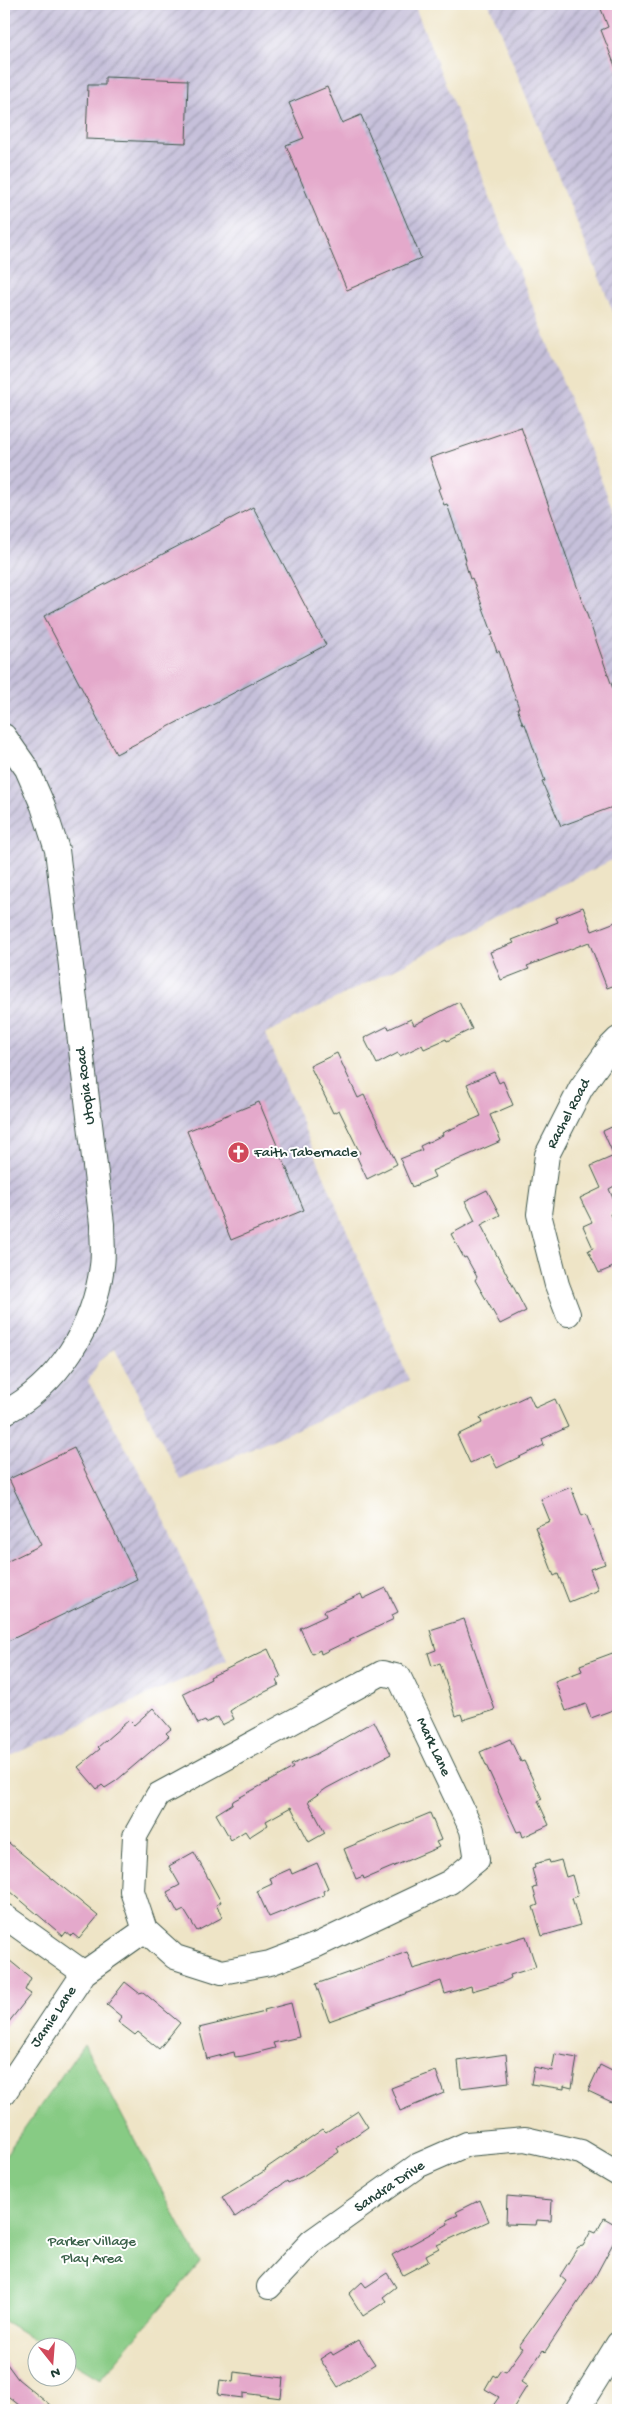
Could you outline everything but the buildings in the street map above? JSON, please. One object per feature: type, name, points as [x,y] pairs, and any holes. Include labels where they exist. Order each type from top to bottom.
[{"type":"street","name":"Utopia Road","points":[[4,736],[27,768],[43,806],[57,850],[102,1224],[102,1265],[95,1301],[77,1344],[50,1378],[14,1408],[4,1413]]},
{"type":"street","name":"Rachel Road","points":[[568,1314],[557,1285],[539,1214],[547,1156],[581,1088],[618,1039]]},
{"type":"street","name":"Mark Lane","points":[[382,1672],[399,1677],[472,1830],[477,1860],[450,1882],[317,1945],[270,1963],[222,1972],[175,1957],[145,1930],[132,1891],[134,1836],[158,1795],[382,1672]]},
{"type":"street","name":"Jamie Lane","points":[[4,1916],[84,1973],[4,2093]]},
{"type":"street","points":[[84,1973],[145,1930]]},
{"type":"street","name":"Sandra Drive","points":[[269,2288],[320,2236],[417,2166],[467,2144],[525,2139],[581,2152],[618,2174]]},
{"type":"street","points":[[577,2410],[618,2344]]},
{"type":"shaded area","points":[[4,4],[414,4],[618,523],[618,857],[265,1034],[409,1380],[181,1480],[115,1349],[99,1362],[88,1381],[157,1503],[227,1660],[4,1759]]},
{"type":"shaded area","points":[[489,4],[618,4],[618,324]]},
{"type":"green space","name":"Parker Village Play Area","points":[[84,2044],[200,2263],[100,2379],[78,2366],[78,2336],[29,2336],[4,2321],[4,2157]]},
{"type":"place","name":"Faith Tabernacle","points":[[238,1153]]}]
